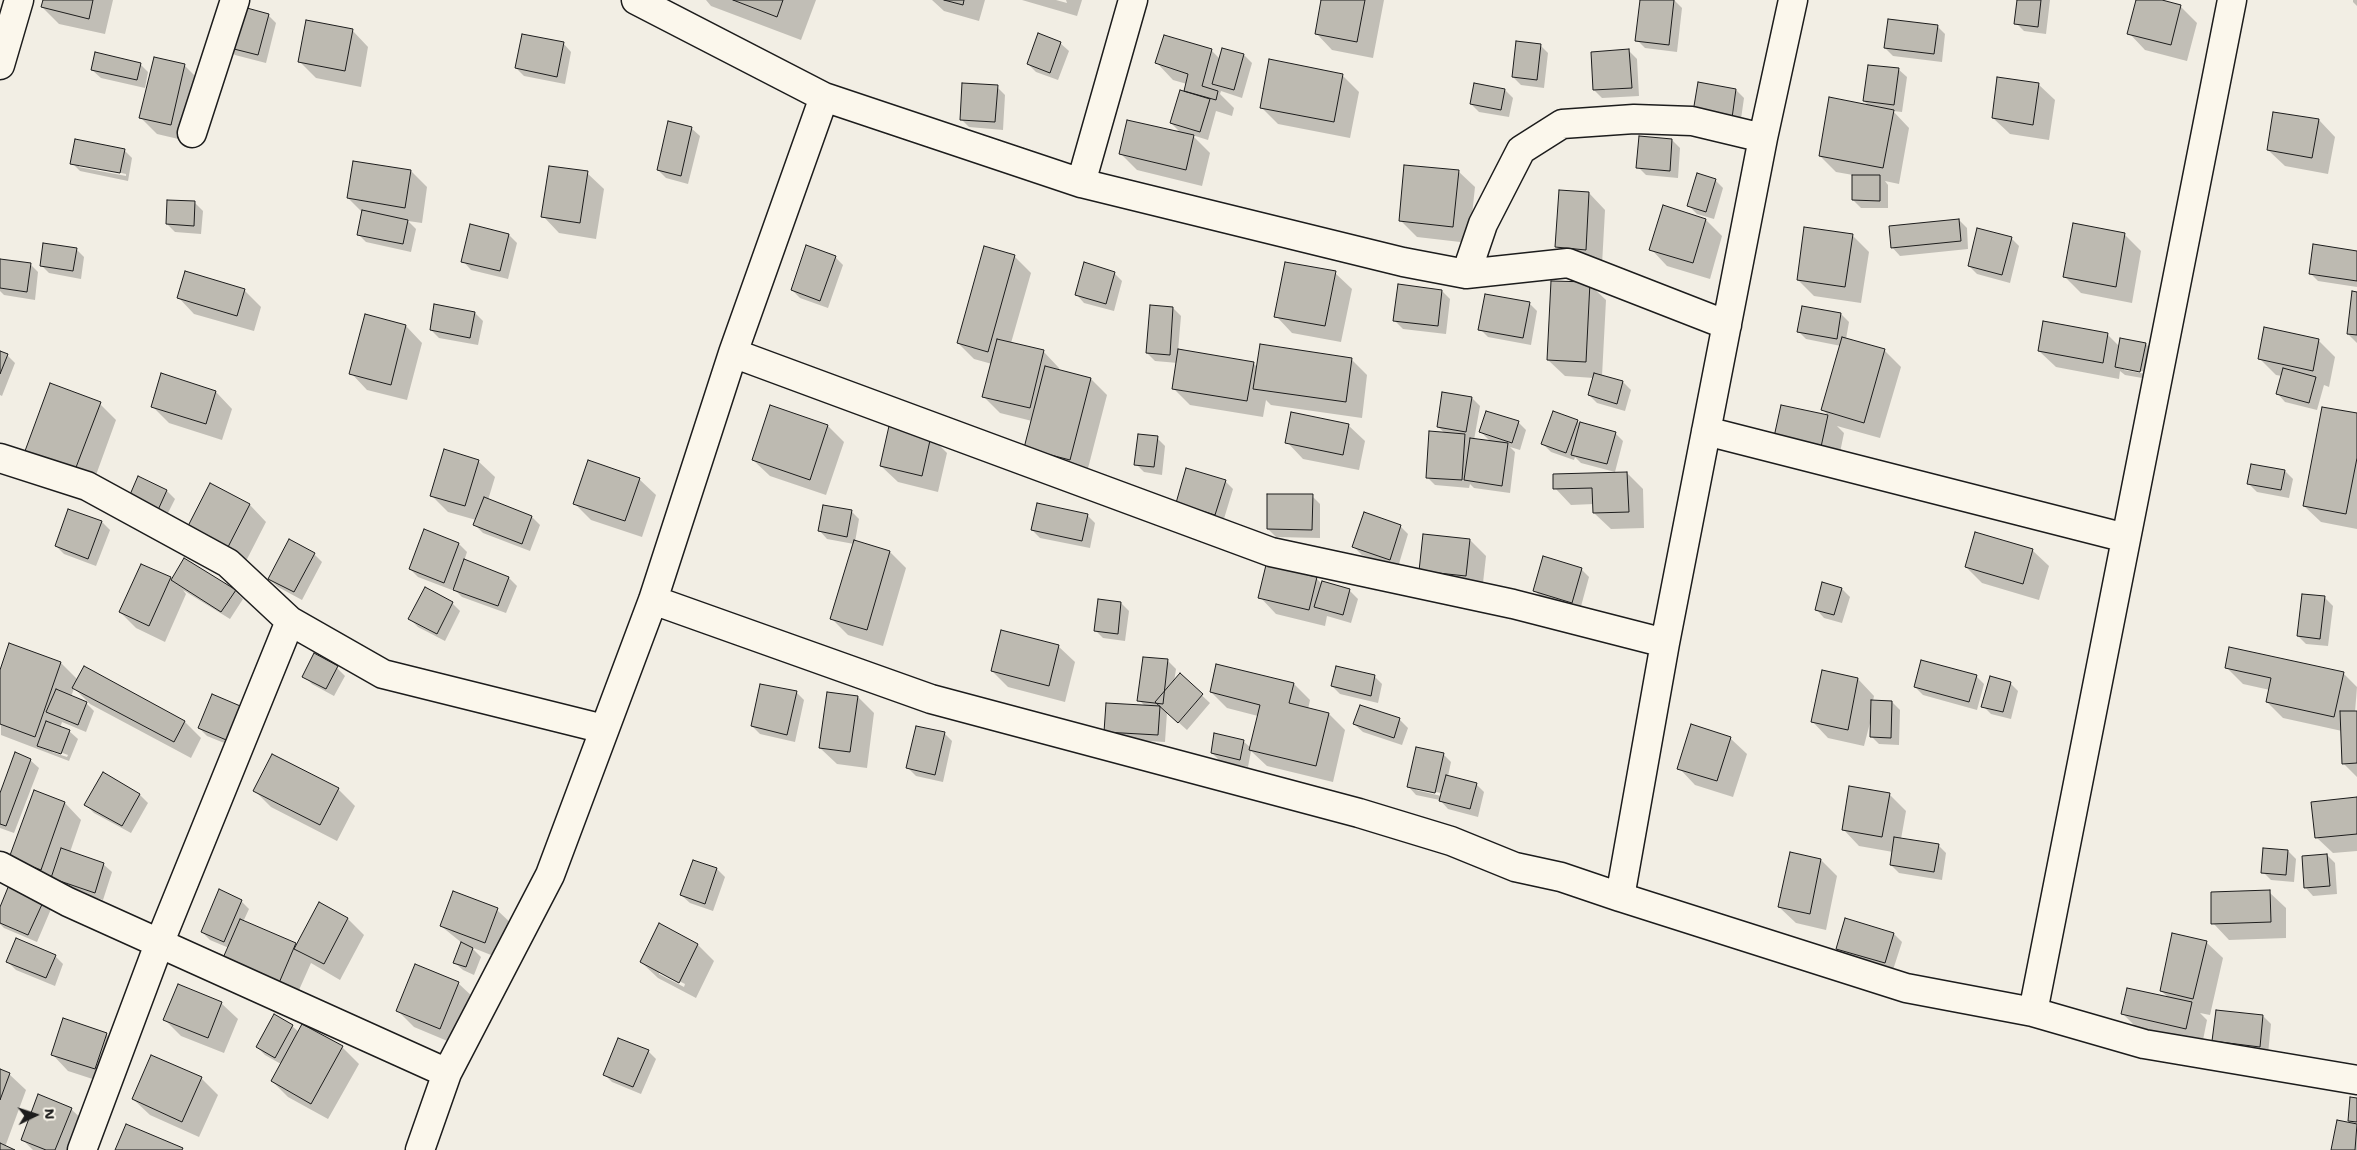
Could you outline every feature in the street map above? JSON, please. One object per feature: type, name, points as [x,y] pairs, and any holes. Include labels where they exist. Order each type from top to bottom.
[{"type":"street","points":[[0,65],[19,0]]},
{"type":"street","points":[[192,133],[235,0]]},
{"type":"street","points":[[636,0],[824,98],[1082,183],[1394,259],[1466,274],[1568,263],[1727,325]]},
{"type":"street","points":[[1082,183],[1133,0]]},
{"type":"street","points":[[1620,897],[1665,642],[1763,138],[1793,0]]},
{"type":"street","points":[[2033,1012],[2232,0]]},
{"type":"street","points":[[420,1150],[447,1073],[550,875],[653,600],[733,353],[824,98]]},
{"type":"street","points":[[1466,274],[1483,224],[1521,150],[1562,124],[1634,119],[1692,121],[1763,138]]},
{"type":"street","points":[[733,353],[1271,552],[1513,604],[1665,642]]},
{"type":"street","points":[[1706,431],[2126,538]]},
{"type":"street","points":[[0,458],[87,486],[228,563],[290,621],[383,674],[604,729]]},
{"type":"street","points":[[653,600],[931,699],[1359,813],[1451,841],[1515,867],[1561,878],[1906,988],[2033,1012],[2144,1044],[2357,1080]]},
{"type":"street","points":[[82,1150],[159,944],[290,621]]},
{"type":"street","points":[[0,866],[68,902],[447,1073]]},
{"type":"building","points":[[43,0],[93,0],[89,19],[41,7]]},
{"type":"building","points":[[733,0],[783,0],[777,17]]},
{"type":"building","points":[[944,0],[964,0],[963,5]]},
{"type":"building","points":[[1321,0],[1365,0],[1357,42],[1315,34]]},
{"type":"building","points":[[1640,0],[1674,0],[1669,45],[1635,41]]},
{"type":"building","points":[[2017,0],[2041,0],[2038,27],[2014,24]]},
{"type":"building","points":[[2136,0],[2162,0],[2181,5],[2171,45],[2127,34]]},
{"type":"building","points":[[236,5],[269,14],[258,55],[226,47]]},
{"type":"building","points":[[1888,19],[1938,25],[1934,54],[1884,48]]},
{"type":"building","points":[[306,20],[353,29],[345,71],[298,62]]},
{"type":"building","points":[[1038,33],[1061,42],[1050,73],[1027,64]]},
{"type":"building","points":[[522,34],[564,42],[557,77],[515,68]]},
{"type":"building","points":[[1164,35],[1212,49],[1202,86],[1218,91],[1216,100],[1184,91],[1188,74],[1155,63]]},
{"type":"building","points":[[1516,41],[1541,44],[1537,80],[1512,77]]},
{"type":"building","points":[[1222,48],[1244,54],[1234,90],[1212,84]]},
{"type":"building","points":[[1629,49],[1632,88],[1593,90],[1591,52]]},
{"type":"building","points":[[95,52],[141,63],[137,80],[91,70]]},
{"type":"building","points":[[154,57],[185,64],[171,125],[139,118]]},
{"type":"building","points":[[1269,59],[1343,74],[1334,122],[1260,108]]},
{"type":"building","points":[[1868,65],[1899,68],[1894,105],[1863,101]]},
{"type":"building","points":[[1997,77],[2039,83],[2033,125],[1992,118]]},
{"type":"building","points":[[1698,82],[1736,89],[1732,118],[1693,112]]},
{"type":"building","points":[[962,83],[998,85],[995,122],[960,120]]},
{"type":"building","points":[[1474,83],[1505,89],[1501,110],[1470,104]]},
{"type":"building","points":[[1180,90],[1210,99],[1200,132],[1170,123]]},
{"type":"building","points":[[1829,97],[1894,110],[1883,168],[1819,156]]},
{"type":"building","points":[[2273,112],[2319,119],[2312,158],[2267,150]]},
{"type":"building","points":[[1127,120],[1194,135],[1186,170],[1119,154]]},
{"type":"building","points":[[668,121],[692,127],[681,176],[657,170]]},
{"type":"building","points":[[1639,136],[1672,139],[1670,171],[1636,168]]},
{"type":"building","points":[[75,139],[125,149],[120,173],[70,164]]},
{"type":"building","points":[[353,161],[411,170],[405,208],[347,198]]},
{"type":"building","points":[[1404,165],[1459,170],[1453,227],[1399,221]]},
{"type":"building","points":[[549,166],[588,171],[580,223],[541,217]]},
{"type":"building","points":[[1697,173],[1716,179],[1706,212],[1687,206]]},
{"type":"building","points":[[1852,175],[1880,175],[1880,201],[1852,200]]},
{"type":"building","points":[[1559,190],[1589,192],[1586,250],[1555,247]]},
{"type":"building","points":[[167,200],[195,201],[194,226],[166,224]]},
{"type":"building","points":[[1663,205],[1706,219],[1693,263],[1649,250]]},
{"type":"building","points":[[362,210],[408,220],[403,244],[357,235]]},
{"type":"building","points":[[1959,219],[1961,241],[1891,248],[1889,226]]},
{"type":"building","points":[[2073,223],[2125,233],[2116,287],[2063,277]]},
{"type":"building","points":[[470,224],[509,234],[500,271],[461,262]]},
{"type":"building","points":[[1804,227],[1853,234],[1845,287],[1797,280]]},
{"type":"building","points":[[1977,228],[2012,237],[2002,275],[1968,266]]},
{"type":"building","points":[[43,243],[77,248],[73,271],[40,266]]},
{"type":"building","points":[[2313,244],[2357,251],[2357,281],[2309,274]]},
{"type":"building","points":[[806,245],[836,256],[820,301],[791,290]]},
{"type":"building","points":[[984,246],[1015,255],[988,352],[957,343]]},
{"type":"building","points":[[0,259],[31,263],[27,292],[0,288]]},
{"type":"building","points":[[1084,262],[1115,272],[1106,304],[1075,295]]},
{"type":"building","points":[[1285,262],[1336,271],[1325,326],[1274,317]]},
{"type":"building","points":[[185,271],[245,289],[237,316],[177,298]]},
{"type":"building","points":[[1551,281],[1590,282],[1586,362],[1547,360]]},
{"type":"building","points":[[1398,284],[1442,290],[1438,326],[1393,321]]},
{"type":"building","points":[[2352,291],[2357,292],[2357,335],[2347,334]]},
{"type":"building","points":[[1485,294],[1530,302],[1523,338],[1478,330]]},
{"type":"building","points":[[434,304],[475,312],[470,338],[430,330]]},
{"type":"building","points":[[1150,305],[1173,307],[1170,355],[1146,353]]},
{"type":"building","points":[[1802,306],[1841,313],[1837,339],[1797,332]]},
{"type":"building","points":[[365,314],[406,325],[391,385],[349,374]]},
{"type":"building","points":[[2043,321],[2108,333],[2103,363],[2038,351]]},
{"type":"building","points":[[2264,327],[2319,339],[2313,371],[2258,359]]},
{"type":"building","points":[[1842,337],[1885,349],[1864,423],[1821,410]]},
{"type":"building","points":[[2120,338],[2146,343],[2140,372],[2115,367]]},
{"type":"building","points":[[997,339],[1044,350],[1030,408],[982,397]]},
{"type":"building","points":[[1260,344],[1352,358],[1346,402],[1253,389]]},
{"type":"building","points":[[1178,349],[1254,362],[1247,401],[1172,389]]},
{"type":"building","points":[[0,351],[8,354],[0,374]]},
{"type":"building","points":[[1045,366],[1091,378],[1070,460],[1024,448]]},
{"type":"building","points":[[2283,368],[2316,377],[2309,403],[2276,394]]},
{"type":"building","points":[[161,373],[216,391],[206,424],[151,407]]},
{"type":"building","points":[[1594,373],[1623,381],[1617,404],[1588,395]]},
{"type":"building","points":[[50,383],[101,402],[75,470],[25,451]]},
{"type":"building","points":[[1442,392],[1472,397],[1466,432],[1437,427]]},
{"type":"building","points":[[770,405],[828,425],[810,480],[752,460]]},
{"type":"building","points":[[1781,405],[1828,415],[1819,456],[1772,446]]},
{"type":"building","points":[[2322,407],[2357,413],[2357,458],[2346,514],[2303,506]]},
{"type":"building","points":[[1486,411],[1519,421],[1512,443],[1479,432]]},
{"type":"building","points":[[1553,411],[1578,420],[1566,453],[1541,444]]},
{"type":"building","points":[[1291,412],[1349,424],[1343,455],[1285,443]]},
{"type":"building","points":[[1580,422],[1616,432],[1607,464],[1571,455]]},
{"type":"building","points":[[889,426],[931,436],[922,476],[880,466]]},
{"type":"building","points":[[1429,431],[1465,434],[1462,480],[1426,478]]},
{"type":"building","points":[[1138,434],[1158,436],[1154,467],[1134,465]]},
{"type":"building","points":[[1470,438],[1508,443],[1502,486],[1464,480]]},
{"type":"building","points":[[444,449],[479,460],[465,506],[430,496]]},
{"type":"building","points":[[588,460],[640,478],[625,521],[573,504]]},
{"type":"building","points":[[2251,464],[2285,470],[2281,490],[2247,484]]},
{"type":"building","points":[[1186,468],[1226,480],[1215,515],[1176,503]]},
{"type":"building","points":[[1627,472],[1629,512],[1593,513],[1592,488],[1553,489],[1553,474]]},
{"type":"building","points":[[138,476],[167,490],[158,510],[129,497]]},
{"type":"building","points":[[210,483],[250,504],[227,549],[187,528]]},
{"type":"building","points":[[1267,494],[1313,494],[1312,530],[1267,529]]},
{"type":"building","points":[[484,497],[532,516],[522,544],[473,525]]},
{"type":"building","points":[[1037,503],[1088,514],[1082,541],[1031,530]]},
{"type":"building","points":[[823,505],[852,510],[847,537],[818,531]]},
{"type":"building","points":[[68,509],[102,521],[88,559],[55,546]]},
{"type":"building","points":[[1364,512],[1401,525],[1390,560],[1352,547]]},
{"type":"building","points":[[424,529],[459,543],[444,583],[409,569]]},
{"type":"building","points":[[1975,532],[2033,549],[2023,584],[1965,567]]},
{"type":"building","points":[[1423,534],[1470,539],[1466,576],[1419,571]]},
{"type":"building","points":[[289,539],[315,553],[294,592],[268,579]]},
{"type":"building","points":[[854,540],[890,551],[867,630],[830,619]]},
{"type":"building","points":[[1543,556],[1582,568],[1572,603],[1533,591]]},
{"type":"building","points":[[184,558],[236,590],[221,612],[171,580]]},
{"type":"building","points":[[464,559],[509,577],[498,606],[453,590]]},
{"type":"building","points":[[141,564],[171,577],[149,626],[119,612]]},
{"type":"building","points":[[1266,565],[1317,577],[1309,610],[1258,598]]},
{"type":"building","points":[[1322,581],[1350,589],[1343,615],[1314,607]]},
{"type":"building","points":[[1822,582],[1842,588],[1834,615],[1815,610]]},
{"type":"building","points":[[425,587],[453,602],[437,634],[408,619]]},
{"type":"building","points":[[2302,594],[2325,596],[2320,639],[2297,636]]},
{"type":"building","points":[[1098,599],[1121,602],[1118,634],[1094,631]]},
{"type":"building","points":[[1001,630],[1059,645],[1049,686],[991,671]]},
{"type":"building","points":[[9,643],[61,662],[35,737],[0,724],[0,670]]},
{"type":"building","points":[[2229,647],[2344,672],[2334,717],[2266,702],[2271,678],[2225,668]]},
{"type":"building","points":[[314,653],[338,666],[326,689],[302,677]]},
{"type":"building","points":[[1143,657],[1168,659],[1163,704],[1137,701]]},
{"type":"building","points":[[1921,660],[1977,675],[1969,702],[1914,687]]},
{"type":"building","points":[[1216,664],[1294,683],[1289,703],[1329,713],[1316,766],[1249,750],[1260,705],[1210,692]]},
{"type":"building","points":[[84,666],[185,721],[174,742],[72,688]]},
{"type":"building","points":[[1336,666],[1375,675],[1371,696],[1331,686]]},
{"type":"building","points":[[1822,670],[1858,678],[1848,730],[1811,722]]},
{"type":"building","points":[[1180,673],[1203,694],[1178,723],[1155,702]]},
{"type":"building","points":[[1990,676],[2011,682],[2003,712],[1981,707]]},
{"type":"building","points":[[760,684],[797,691],[787,735],[751,726]]},
{"type":"building","points":[[56,689],[87,702],[78,725],[46,712]]},
{"type":"building","points":[[827,692],[858,696],[850,752],[819,748]]},
{"type":"building","points":[[212,694],[245,708],[231,742],[198,728]]},
{"type":"building","points":[[1871,700],[1892,701],[1891,738],[1870,737]]},
{"type":"building","points":[[1106,703],[1160,706],[1158,735],[1104,732]]},
{"type":"building","points":[[1360,705],[1400,718],[1394,738],[1353,724]]},
{"type":"building","points":[[2340,711],[2357,711],[2357,763],[2342,764]]},
{"type":"building","points":[[46,721],[70,730],[61,754],[37,746]]},
{"type":"building","points":[[1691,724],[1731,737],[1717,781],[1677,769]]},
{"type":"building","points":[[916,726],[945,732],[935,775],[906,768]]},
{"type":"building","points":[[1214,733],[1244,740],[1240,760],[1211,753]]},
{"type":"building","points":[[1416,747],[1444,753],[1435,793],[1407,787]]},
{"type":"building","points":[[15,752],[31,759],[6,826],[0,824],[0,793]]},
{"type":"building","points":[[272,754],[339,788],[320,825],[253,791]]},
{"type":"building","points":[[103,772],[140,794],[122,826],[84,805]]},
{"type":"building","points":[[1446,775],[1477,783],[1470,809],[1439,801]]},
{"type":"building","points":[[1849,786],[1890,793],[1882,837],[1842,830]]},
{"type":"building","points":[[34,790],[65,802],[41,870],[9,858]]},
{"type":"building","points":[[2357,797],[2357,834],[2315,838],[2311,802]]},
{"type":"building","points":[[1894,837],[1939,844],[1934,872],[1890,865]]},
{"type":"building","points":[[61,848],[104,863],[95,893],[51,878]]},
{"type":"building","points":[[2263,848],[2288,850],[2286,875],[2261,873]]},
{"type":"building","points":[[1790,852],[1821,859],[1810,914],[1778,907]]},
{"type":"building","points":[[2327,854],[2330,886],[2304,888],[2302,856]]},
{"type":"building","points":[[693,860],[717,868],[705,904],[680,895]]},
{"type":"building","points":[[9,885],[44,900],[28,935],[0,923],[0,907]]},
{"type":"building","points":[[219,889],[242,900],[224,942],[201,932]]},
{"type":"building","points":[[2270,890],[2271,922],[2211,924],[2211,892]]},
{"type":"building","points":[[453,891],[498,908],[485,943],[440,926]]},
{"type":"building","points":[[319,902],[348,918],[324,964],[294,949]]},
{"type":"building","points":[[1845,918],[1894,933],[1885,963],[1836,949]]},
{"type":"building","points":[[240,919],[296,943],[279,983],[223,958]]},
{"type":"building","points":[[659,923],[698,944],[679,983],[640,962]]},
{"type":"building","points":[[2172,933],[2207,941],[2193,999],[2160,991]]},
{"type":"building","points":[[16,938],[56,955],[46,978],[6,962]]},
{"type":"building","points":[[461,942],[473,948],[466,967],[453,963]]},
{"type":"building","points":[[415,964],[459,982],[440,1029],[396,1011]]},
{"type":"building","points":[[178,984],[222,1002],[208,1038],[163,1020]]},
{"type":"building","points":[[2127,988],[2192,1002],[2186,1029],[2121,1014]]},
{"type":"building","points":[[2216,1010],[2263,1015],[2260,1047],[2212,1041]]},
{"type":"building","points":[[274,1014],[293,1025],[275,1058],[256,1047]]},
{"type":"building","points":[[63,1018],[107,1033],[95,1069],[51,1055]]},
{"type":"building","points":[[302,1024],[343,1046],[311,1104],[271,1081]]},
{"type":"building","points":[[618,1038],[649,1050],[633,1087],[603,1075]]},
{"type":"building","points":[[151,1055],[202,1077],[182,1122],[132,1099]]},
{"type":"building","points":[[0,1069],[10,1073],[0,1100]]},
{"type":"building","points":[[38,1094],[72,1108],[55,1150],[46,1150],[21,1140]]},
{"type":"building","points":[[2350,1097],[2357,1098],[2357,1122],[2348,1121]]},
{"type":"building","points":[[2337,1120],[2357,1124],[2355,1150],[2331,1150]]},
{"type":"building","points":[[126,1124],[183,1148],[182,1150],[115,1150]]},
{"type":"building","points":[[0,1143],[15,1150],[0,1150]]}]
